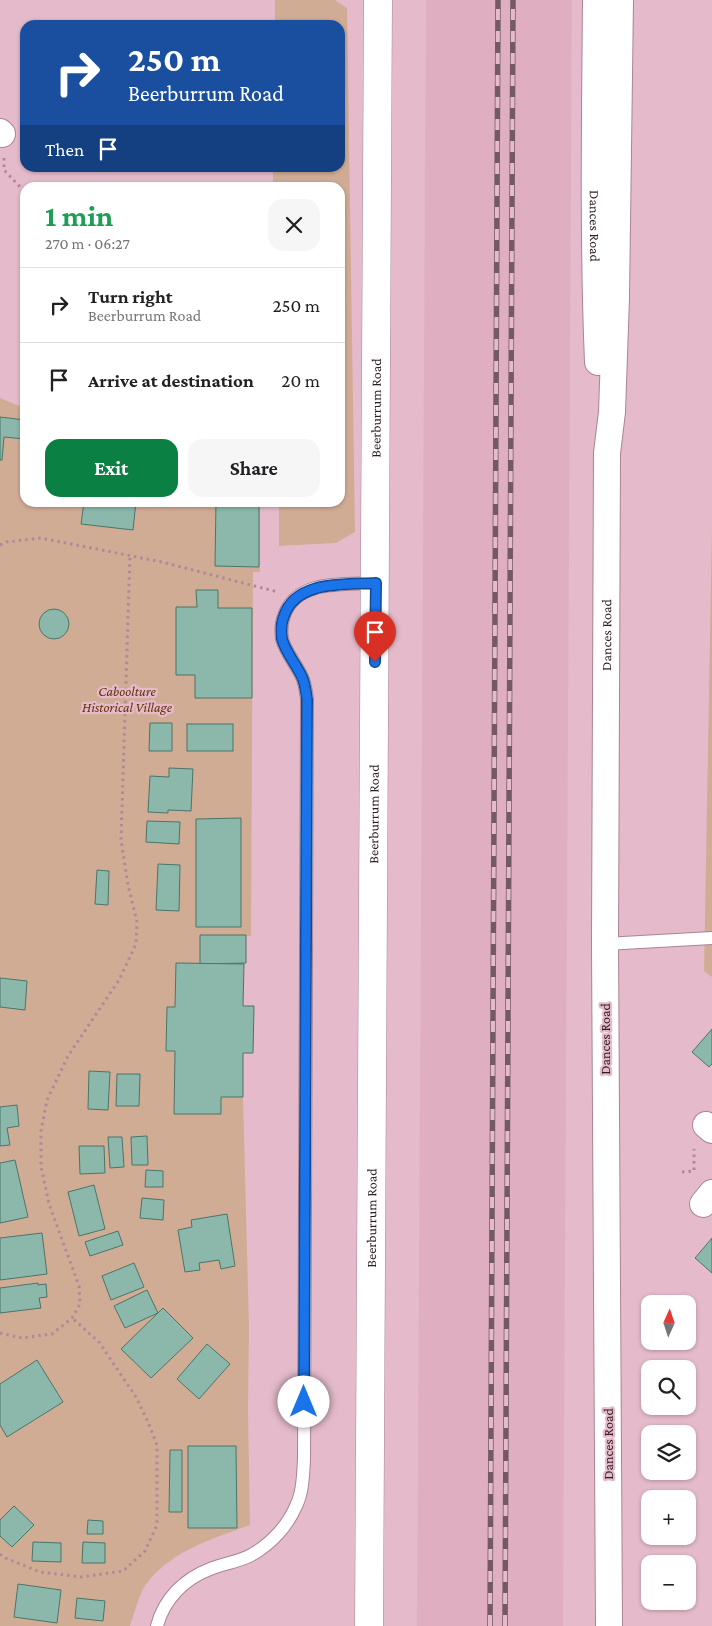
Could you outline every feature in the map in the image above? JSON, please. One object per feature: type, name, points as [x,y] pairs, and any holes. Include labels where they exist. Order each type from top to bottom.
[{"type":"main road","name":"Beerburrum Road","points":[[369,1626],[378,0]]},
{"type":"street","name":"Dances Road","points":[[596,0],[607,96]]},
{"type":"street","name":"Dances Road","points":[[609,1626],[605,944],[607,453],[600,411],[595,298],[607,96],[620,0]]},
{"type":"lane","points":[[157,1626],[168,1599],[191,1578],[211,1568],[239,1561],[254,1554],[269,1543],[284,1526],[297,1505],[302,1484],[304,1460],[307,699],[303,677],[282,639],[282,622],[286,609],[295,597],[312,589],[376,583]]},
{"type":"lane","points":[[605,944],[712,938]]},
{"type":"path","points":[[1,133],[4,170],[20,187]]},
{"type":"path","points":[[0,546],[7,542],[41,538],[130,555],[295,597]]},
{"type":"path","points":[[0,1334],[22,1338],[52,1334],[72,1318],[80,1304],[79,1286],[50,1204],[41,1166],[41,1131],[47,1100],[68,1056],[119,980],[136,944],[137,922],[128,885],[122,840],[130,555]]},
{"type":"path","points":[[682,1172],[694,1171],[704,1132]]},
{"type":"path","points":[[0,1554],[3,1557],[40,1572],[81,1577],[123,1571],[145,1551],[157,1525],[157,1445],[148,1422],[136,1397],[99,1342],[72,1318]]},
{"type":"shaded area","points":[[426,0],[572,0],[563,1626],[417,1626]]},
{"type":"green space","points":[[275,0],[335,0],[347,8],[355,532],[336,543],[279,546],[279,507],[345,507],[345,182],[273,182],[273,172],[345,172],[345,20],[275,20]]},
{"type":"green space","name":"Caboolture Historical Village","points":[[0,398],[20,406],[20,507],[260,507],[260,572],[253,572],[251,936],[246,936],[246,963],[242,964],[244,964],[243,1006],[254,1006],[253,1053],[243,1053],[249,1327],[250,1525],[194,1547],[169,1562],[157,1572],[144,1587],[130,1626],[0,1626]]},
{"type":"green space","points":[[712,527],[712,977],[704,971]]},
{"type":"building","points":[[0,417],[20,419],[20,439],[4,437],[2,460],[0,460]]},
{"type":"building","points":[[83,507],[135,507],[133,530],[81,524]]},
{"type":"building","points":[[216,507],[259,507],[259,567],[215,566]]},
{"type":"building","points":[[196,590],[218,590],[218,608],[252,608],[252,698],[195,698],[195,675],[176,675],[176,607],[197,607]]},
{"type":"building","points":[[54,609],[65,613],[69,624],[65,635],[54,639],[43,635],[39,624],[43,613]]},
{"type":"building","points":[[150,723],[172,723],[172,751],[149,751]]},
{"type":"building","points":[[187,724],[233,724],[233,751],[187,751]]},
{"type":"building","points":[[169,768],[193,769],[191,811],[168,810],[168,813],[148,812],[150,776],[169,777]]},
{"type":"building","points":[[241,818],[241,927],[196,927],[196,819]]},
{"type":"building","points":[[147,821],[180,822],[179,844],[146,842]]},
{"type":"building","points":[[158,864],[180,865],[179,911],[156,910]]},
{"type":"building","points":[[97,870],[109,871],[108,905],[95,904]]},
{"type":"building","points":[[200,935],[246,935],[246,963],[200,964]]},
{"type":"building","points":[[176,963],[244,964],[243,1006],[254,1006],[253,1053],[243,1053],[243,1097],[221,1097],[221,1114],[174,1114],[175,1051],[166,1051],[167,1007],[175,1007]]},
{"type":"building","points":[[0,978],[27,981],[25,1010],[0,1007]]},
{"type":"building","points":[[712,1029],[712,1064],[709,1067],[692,1052]]},
{"type":"building","points":[[89,1071],[110,1072],[108,1110],[88,1109]]},
{"type":"building","points":[[117,1074],[140,1074],[139,1106],[116,1106]]},
{"type":"building","points":[[17,1105],[19,1126],[7,1128],[10,1145],[0,1146],[0,1107]]},
{"type":"building","points":[[147,1136],[148,1165],[132,1165],[131,1137]]},
{"type":"building","points":[[108,1137],[122,1137],[124,1167],[110,1168]]},
{"type":"building","points":[[79,1146],[104,1146],[105,1173],[80,1174]]},
{"type":"building","points":[[15,1160],[28,1217],[0,1223],[0,1163]]},
{"type":"building","points":[[146,1170],[163,1171],[163,1187],[145,1187]]},
{"type":"building","points":[[94,1185],[105,1229],[79,1236],[68,1192]]},
{"type":"building","points":[[142,1198],[164,1200],[163,1220],[140,1218]]},
{"type":"building","points":[[227,1214],[235,1266],[221,1269],[219,1260],[199,1263],[200,1270],[185,1272],[178,1230],[192,1227],[191,1220]]},
{"type":"building","points":[[118,1231],[123,1245],[90,1256],[85,1242]]},
{"type":"building","points":[[42,1233],[47,1274],[0,1280],[0,1238]]},
{"type":"building","points":[[712,1238],[712,1273],[695,1258]]},
{"type":"building","points":[[134,1263],[144,1287],[111,1300],[102,1276]]},
{"type":"building","points":[[38,1283],[38,1285],[46,1284],[47,1297],[39,1298],[41,1308],[0,1313],[0,1288]]},
{"type":"building","points":[[147,1290],[158,1313],[125,1328],[114,1306]]},
{"type":"building","points":[[163,1308],[193,1338],[151,1378],[121,1349]]},
{"type":"building","points":[[207,1344],[230,1364],[199,1399],[177,1379]]},
{"type":"building","points":[[37,1360],[63,1402],[7,1437],[0,1425],[0,1384]]},
{"type":"building","points":[[188,1446],[236,1446],[237,1528],[188,1528]]},
{"type":"building","points":[[170,1450],[182,1450],[182,1512],[169,1512]]},
{"type":"building","points":[[14,1506],[34,1525],[12,1547],[0,1536],[0,1520]]},
{"type":"building","points":[[88,1520],[103,1521],[103,1534],[87,1534]]},
{"type":"building","points":[[33,1542],[61,1543],[61,1562],[32,1561]]},
{"type":"building","points":[[83,1542],[105,1543],[105,1563],[82,1563]]},
{"type":"building","points":[[18,1584],[61,1590],[57,1623],[14,1617]]},
{"type":"building","points":[[77,1598],[105,1601],[103,1621],[75,1618]]},
{"type":"railway","points":[[490,1626],[498,0]]},
{"type":"railway","points":[[505,1626],[513,0]]},
{"type":"route","points":[[304,1402],[307,699],[303,677],[282,639],[282,622],[286,609],[295,597],[312,589],[376,583],[375,662]]}]
